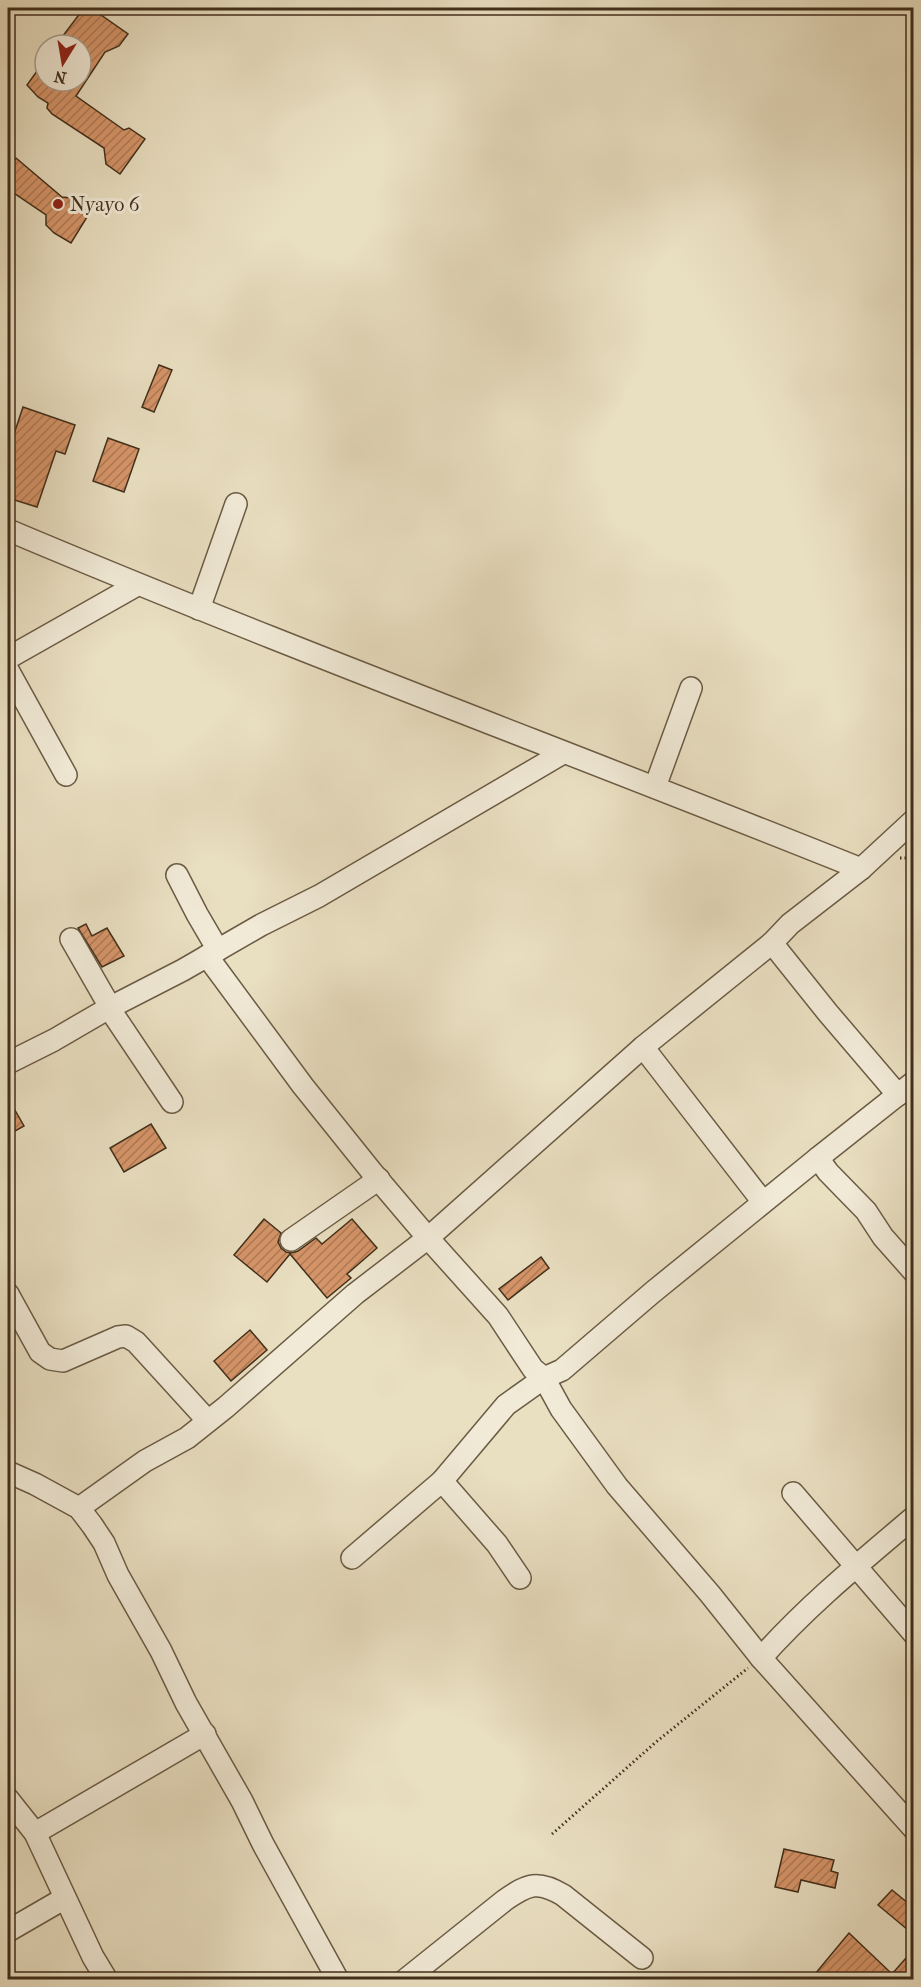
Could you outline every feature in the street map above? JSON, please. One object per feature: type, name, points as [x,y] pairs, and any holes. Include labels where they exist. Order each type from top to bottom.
[{"type":"street","points":[[199,609],[236,504]]},
{"type":"street","points":[[8,530],[137,585],[563,753],[655,786],[861,870]]},
{"type":"street","points":[[8,658],[137,585]]},
{"type":"street","points":[[8,670],[66,775]]},
{"type":"street","points":[[655,786],[691,688]]},
{"type":"street","points":[[8,1063],[135,997],[278,916],[319,896],[563,753]]},
{"type":"street","points":[[79,1508],[117,1479],[187,1438],[208,1421],[355,1294],[428,1238],[643,1047],[772,943],[790,924],[861,870],[914,820]]},
{"type":"street","points":[[177,875],[197,914],[213,953],[303,1086],[428,1238],[498,1316],[533,1369],[544,1378],[561,1409],[617,1486],[710,1594],[761,1658],[914,1829]]},
{"type":"street","points":[[71,939],[110,1008],[171,1102]]},
{"type":"street","points":[[352,1558],[442,1481],[506,1405],[544,1378],[562,1370],[763,1202],[906,1088],[828,1013],[772,943]]},
{"type":"street","points":[[643,1047],[763,1202]]},
{"type":"street","points":[[818,1158],[828,1172],[866,1211],[883,1237],[914,1272]]},
{"type":"street","points":[[291,1240],[379,1179]]},
{"type":"street","points":[[8,1294],[40,1352],[50,1359],[63,1361],[118,1337],[126,1336],[136,1342],[208,1421]]},
{"type":"street","points":[[8,1472],[79,1508],[104,1544],[118,1575],[338,1980]]},
{"type":"street","points":[[442,1481],[497,1544],[520,1578]]},
{"type":"street","points":[[793,1493],[914,1634]]},
{"type":"street","points":[[761,1658],[787,1630],[856,1565],[914,1517]]},
{"type":"street","points":[[35,1833],[205,1734]]},
{"type":"street","points":[[8,1799],[35,1833],[93,1957],[107,1980]]},
{"type":"street","points":[[405,1980],[505,1900],[521,1889],[537,1884],[549,1886],[563,1895],[642,1958]]},
{"type":"street","points":[[8,1931],[65,1898]]},
{"type":"path","points":[[552,1834],[656,1742],[761,1658]]},
{"type":"building","points":[[84,8],[91,8],[128,34],[119,46],[105,52],[93,70],[93,33],[65,33]]},
{"type":"building","points":[[33,77],[33,92],[27,85]]},
{"type":"building","points":[[34,93],[78,93],[76,96],[124,130],[129,128],[145,139],[120,174],[106,164],[104,148],[52,114],[47,108],[48,103]]},
{"type":"building","name":"Nyayo 6","points":[[16,158],[62,197],[79,199],[92,209],[71,243],[54,233],[46,225],[46,215],[8,189],[8,169]]},
{"type":"building","points":[[159,365],[172,370],[154,412],[142,407]]},
{"type":"building","points":[[23,407],[75,425],[65,454],[56,451],[37,507],[8,498],[8,452]]},
{"type":"building","points":[[108,438],[139,449],[124,492],[93,481]]},
{"type":"building","points":[[86,924],[92,936],[107,928],[124,956],[102,967],[78,928]]},
{"type":"building","points":[[8,1098],[24,1126],[8,1135]]},
{"type":"building","points":[[151,1124],[166,1148],[124,1172],[110,1148]]},
{"type":"building","points":[[264,1219],[281,1233],[278,1242],[286,1252],[298,1251],[316,1238],[322,1244],[352,1219],[377,1248],[347,1274],[351,1278],[327,1298],[290,1254],[267,1282],[234,1255]]},
{"type":"building","points":[[541,1257],[549,1268],[508,1300],[499,1289]]},
{"type":"building","points":[[250,1330],[267,1350],[231,1381],[214,1361]]},
{"type":"building","points":[[784,1849],[834,1860],[831,1871],[838,1873],[835,1888],[801,1880],[798,1892],[775,1887]]},
{"type":"building","points":[[892,1890],[914,1908],[914,1935],[878,1905]]},
{"type":"building","points":[[849,1933],[892,1974],[914,1949],[914,1980],[810,1980]]},
{"type":"place","name":"Nyayo 6","points":[[58,204]]}]
